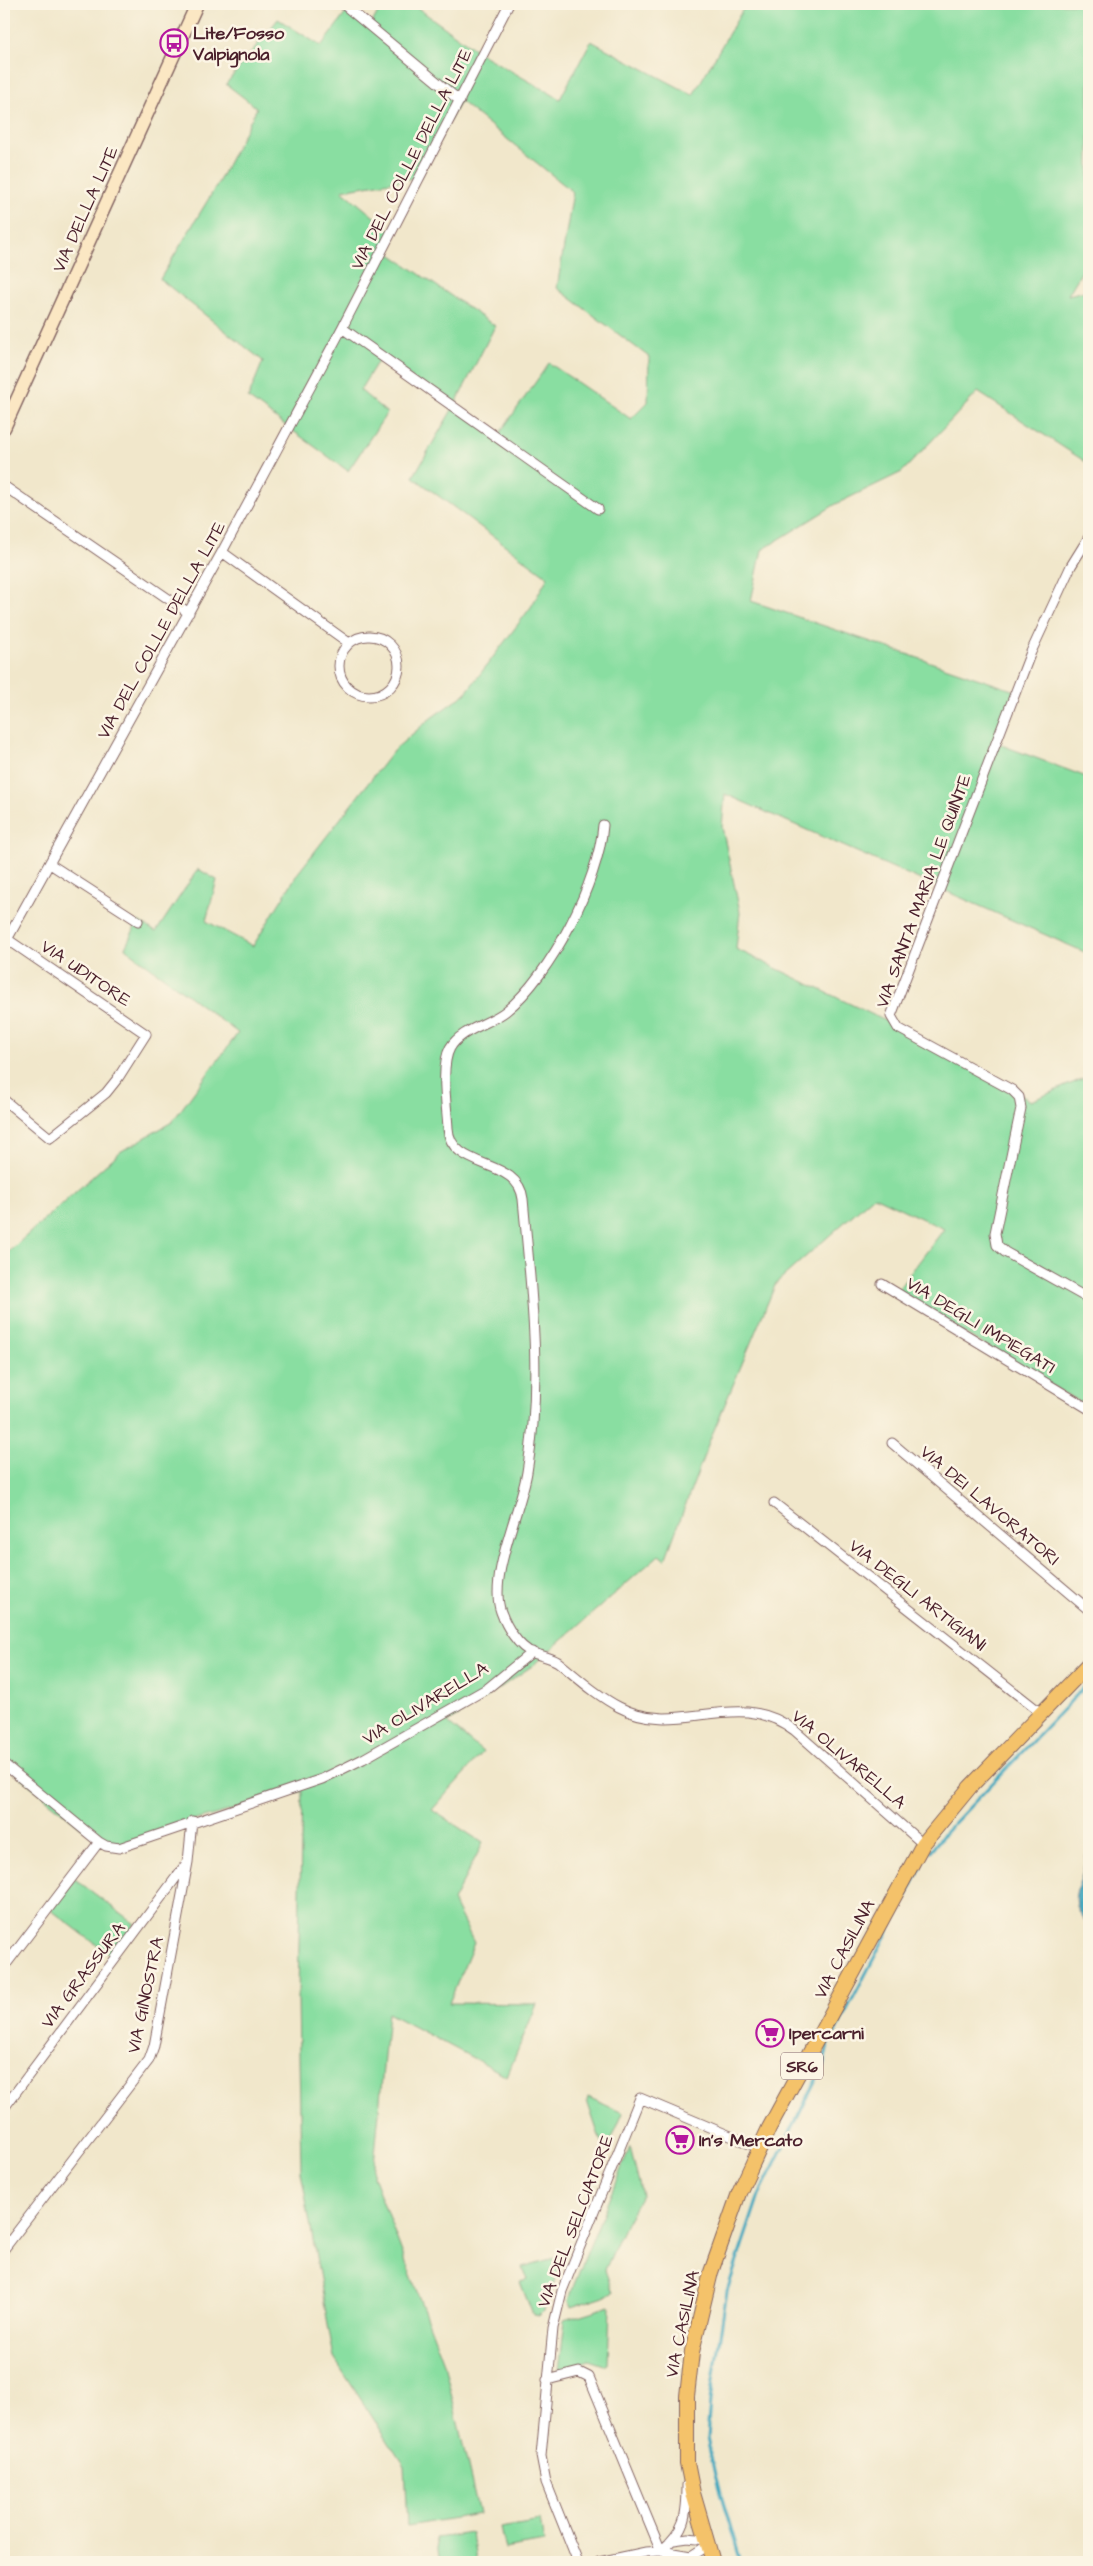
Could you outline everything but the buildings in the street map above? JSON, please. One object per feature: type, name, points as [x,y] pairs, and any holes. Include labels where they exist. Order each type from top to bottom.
[{"type":"main road","name":"VIA CASILINA","points":[[714,2562],[692,2487],[686,2449],[686,2409],[690,2362],[706,2292],[725,2227],[759,2148],[923,1844],[966,1791],[1089,1664]]},
{"type":"street","name":"VIA DELLA LITE","points":[[4,428],[197,4]]},
{"type":"street","points":[[343,4],[460,101]]},
{"type":"street","name":"VIA DEL COLLE DELLA LITE","points":[[5,942],[222,552],[342,328],[509,4]]},
{"type":"street","points":[[342,328],[598,509]]},
{"type":"street","points":[[4,486],[189,613]]},
{"type":"street","name":"VIA SANTA MARIA LE QUINTE","points":[[1089,537],[1071,566],[1031,652],[892,1016],[898,1028],[1012,1090],[1019,1097],[1021,1108],[995,1233],[997,1245],[1005,1252],[1089,1299]]},
{"type":"street","points":[[222,552],[349,643]]},
{"type":"street","points":[[365,636],[374,636],[390,645],[399,661],[396,679],[391,686],[383,692],[364,696],[347,687],[339,670],[342,650],[349,643],[365,636]]},
{"type":"street","points":[[532,1652],[518,1641],[505,1622],[499,1606],[497,1592],[499,1574],[524,1489],[534,1417],[533,1321],[522,1195],[512,1178],[463,1154],[451,1142],[448,1129],[446,1066],[449,1052],[454,1043],[508,1009],[547,962],[570,924],[594,872],[600,852],[603,825]]},
{"type":"street","points":[[50,864],[138,921]]},
{"type":"street","name":"VIA UDITORE","points":[[4,1100],[50,1138],[106,1093],[118,1078],[146,1034],[5,942]]},
{"type":"street","name":"VIA DEGLI IMPIEGATI","points":[[882,1284],[1089,1409]]},
{"type":"street","name":"VIA DEI LAVORATORI","points":[[892,1443],[1089,1610]]},
{"type":"street","name":"VIA DEGLI ARTIGIANI","points":[[774,1503],[1041,1713]]},
{"type":"street","name":"VIA OLIVARELLA","points":[[4,1764],[98,1842],[106,1846],[118,1848],[192,1821],[322,1779],[363,1760],[488,1688],[532,1652],[554,1660],[591,1690],[616,1706],[636,1715],[664,1718],[744,1711],[762,1713],[775,1718],[794,1730],[923,1844]]},
{"type":"street","name":"VIA GINOSTRA","points":[[4,2250],[149,2060],[154,2046],[188,1862],[192,1821]]},
{"type":"street","points":[[4,1968],[98,1842]]},
{"type":"street","name":"VIA GRASSURA","points":[[4,2108],[188,1862]]},
{"type":"street","name":"VIA DEL SELCIATORE","points":[[578,2562],[544,2473],[542,2442],[547,2380],[558,2303],[640,2098],[759,2148]]},
{"type":"street","points":[[547,2380],[579,2372],[589,2378],[661,2551]]},
{"type":"street","points":[[661,2551],[674,2540],[686,2516],[686,2449]]},
{"type":"street","points":[[674,2540],[688,2538],[707,2542]]},
{"type":"street","points":[[684,2556],[696,2554],[707,2542]]},
{"type":"street","points":[[599,2562],[629,2554],[661,2551],[684,2556],[694,2562]]},
{"type":"green space","points":[[382,4],[412,4],[483,55],[560,99],[591,41],[693,95],[746,4],[1089,4],[1089,259],[1068,295],[1089,290],[1089,464],[978,392],[902,472],[836,504],[762,550],[751,601],[1015,691],[996,743],[1089,778],[1089,954],[725,794],[722,827],[740,912],[736,949],[894,1025],[1031,1101],[1089,1076],[1089,1408],[896,1292],[944,1229],[874,1196],[776,1283],[709,1442],[665,1560],[659,1555],[532,1666],[448,1723],[483,1752],[432,1810],[483,1843],[453,1901],[474,1943],[449,2003],[537,2004],[507,2076],[388,2013],[373,2176],[444,2363],[479,2514],[407,2526],[404,2466],[334,2358],[301,2172],[298,1995],[302,1791],[192,1821],[119,1848],[99,1842],[4,1764],[4,1253],[6,1254],[120,1152],[172,1122],[238,1033],[125,948],[138,921],[156,932],[198,869],[217,880],[206,921],[253,946],[298,873],[394,750],[431,718],[465,694],[531,607],[548,577],[413,477],[453,408],[381,356],[360,390],[387,413],[348,471],[248,398],[263,361],[160,279],[217,185],[257,108],[226,84],[278,19],[321,46],[349,9],[370,27]],"holes":[[[460,101],[573,192],[557,288],[649,357],[648,402],[631,419],[549,363],[497,437],[454,407],[495,326],[383,249],[392,232],[342,190],[420,177]]]},
{"type":"green space","points":[[75,1879],[135,1924],[111,1956],[51,1910]]},
{"type":"green space","points":[[588,2097],[623,2113],[608,2148],[602,2145],[587,2101]]},
{"type":"green space","points":[[630,2147],[642,2195],[626,2223],[605,2270],[613,2293],[571,2307],[569,2301],[573,2287]]},
{"type":"green space","points":[[565,2255],[544,2310],[538,2316],[533,2315],[520,2282],[527,2280],[522,2267]]},
{"type":"green space","points":[[610,2306],[608,2363],[604,2365],[589,2360],[559,2371],[565,2320]]},
{"type":"green space","points":[[540,2521],[544,2542],[505,2549],[500,2528]]},
{"type":"green space","points":[[472,2533],[476,2562],[440,2562],[436,2538]]},
{"type":"water","points":[[1089,1847],[1089,1925],[1079,1912],[1075,1901]]},
{"type":"waterway","points":[[931,1851],[943,1835],[1089,1682]]},
{"type":"waterway","points":[[741,2562],[715,2475],[707,2438],[710,2400],[727,2291],[759,2195],[823,2066],[828,2046],[921,1868]]},
{"type":"place","name":"Lite/Fosso Valpignola","points":[[174,43]]},
{"type":"place","name":"Ipercarni","points":[[770,2033]]},
{"type":"place","name":"In's Mercato","points":[[680,2140]]}]
